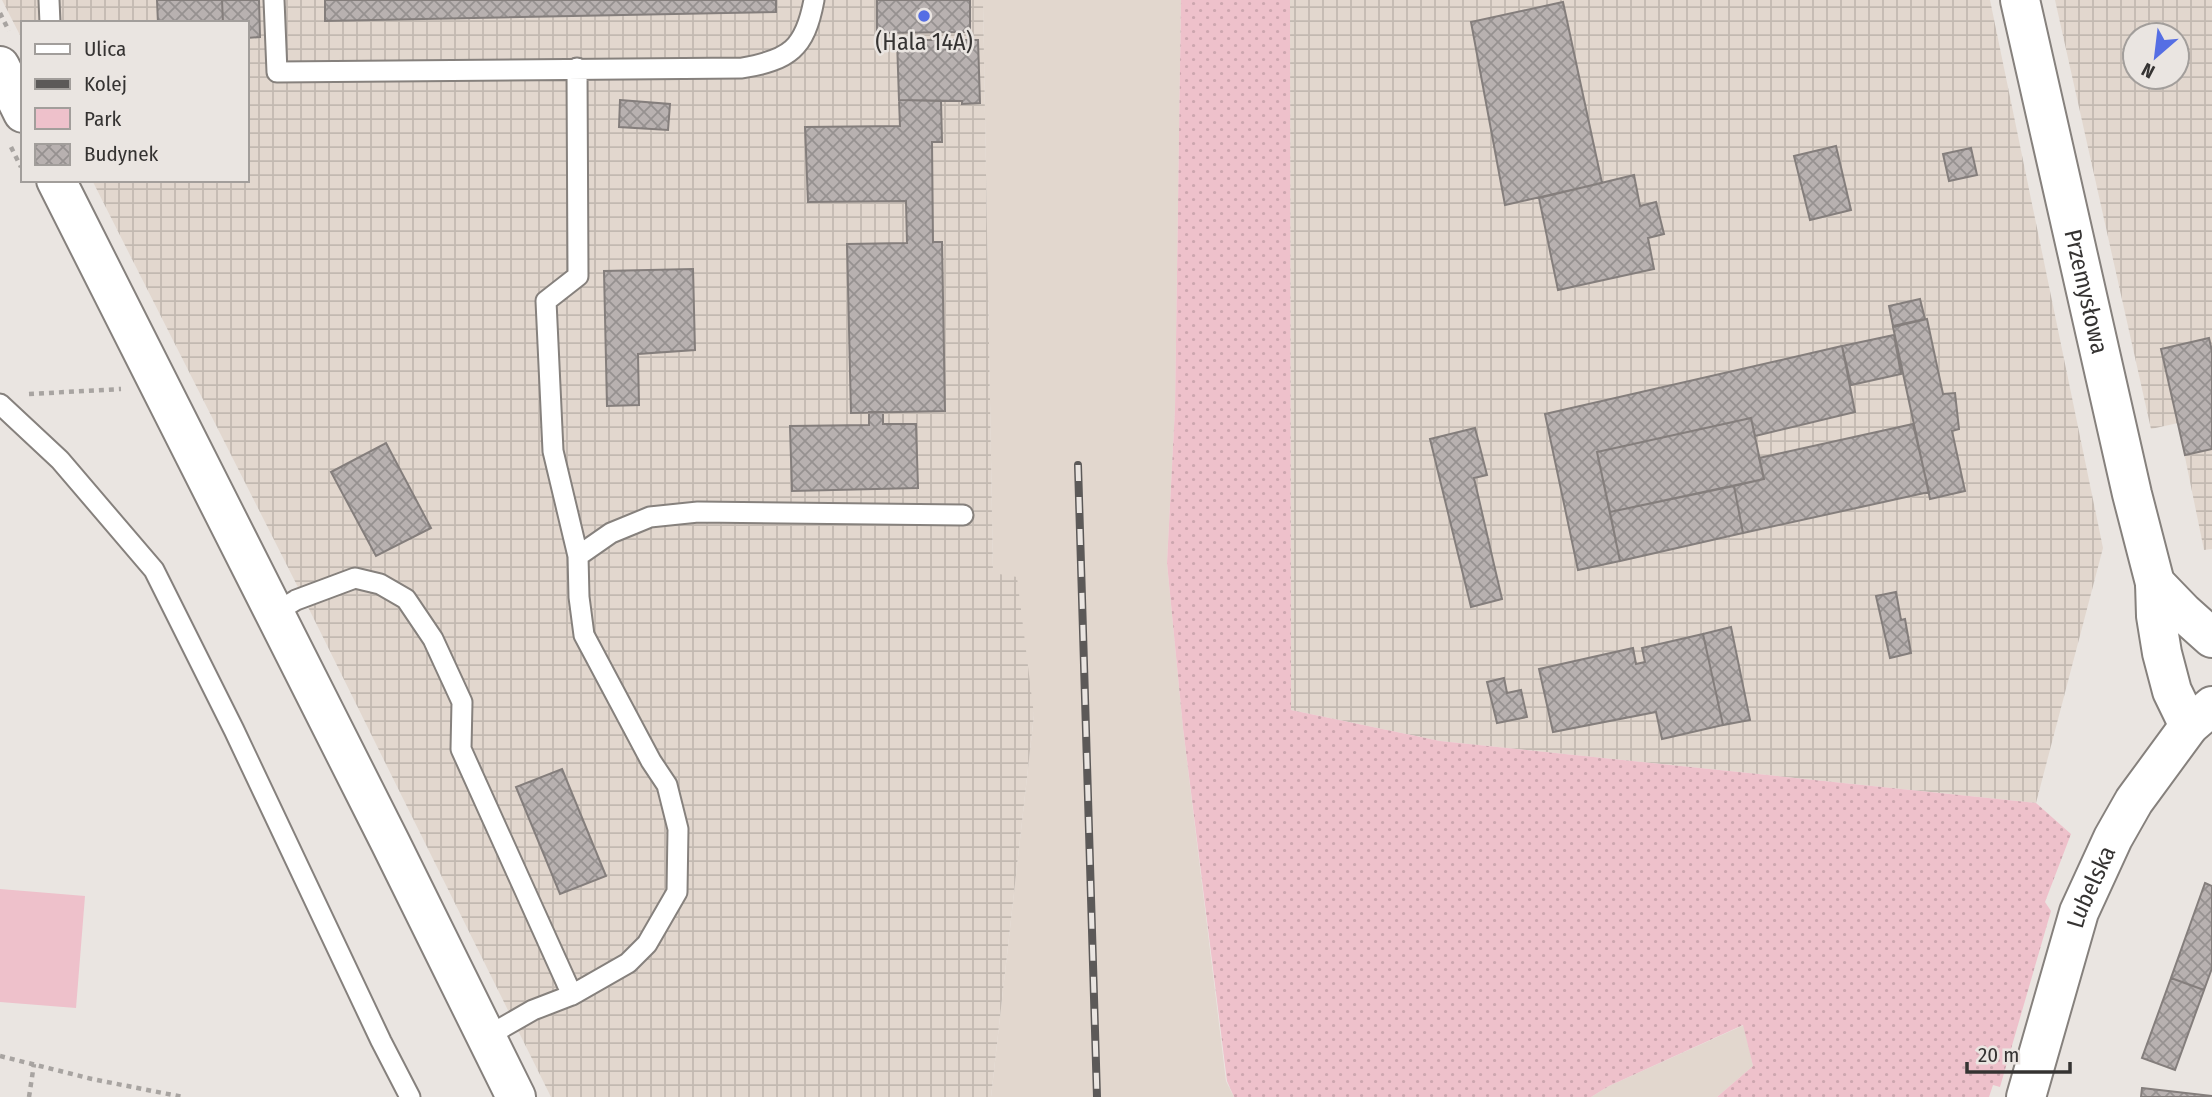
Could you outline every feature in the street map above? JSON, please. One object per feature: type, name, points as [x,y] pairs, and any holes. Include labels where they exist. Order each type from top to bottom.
[{"type":"street","name":"Przemysłowa","points":[[2020,0],[2155,583],[2156,616],[2162,653],[2172,691],[2200,716]]},
{"type":"street","points":[[0,66],[21,109]]},
{"type":"street","points":[[57,182],[516,1097]]},
{"type":"street","name":"Przemysłowa","points":[[2155,583],[2183,613],[2212,638]]},
{"type":"street","name":"Lubelska","points":[[2026,1097],[2079,912],[2113,838],[2134,801],[2200,716]]},
{"type":"lane","points":[[49,0],[50,21]]},
{"type":"lane","points":[[274,0],[277,72],[742,68],[769,64],[786,55],[801,40],[810,23],[814,0]]},
{"type":"lane","points":[[486,1037],[533,1010],[572,995],[628,963],[647,944],[677,892],[678,829],[667,785],[584,635],[579,597],[578,556],[553,451],[546,300],[578,276],[577,68]]},
{"type":"lane","points":[[0,404],[60,460],[154,570],[234,730],[381,1041],[411,1097]]},
{"type":"lane","points":[[578,556],[611,533],[650,517],[698,512],[963,515]]},
{"type":"lane","points":[[275,613],[296,600],[355,578],[380,584],[406,599],[433,639],[462,702],[461,749],[572,995]]},
{"type":"path","points":[[25,394],[113,390]]},
{"type":"path","points":[[0,1056],[183,1097]]},
{"type":"path","points":[[29,1097],[33,1064]]},
{"type":"shaded area","points":[[2,0],[983,0],[993,573],[1017,577],[1034,715],[991,1097],[551,1097],[93,182],[248,182],[248,21],[21,21],[21,37]]},
{"type":"shaded area","points":[[983,0],[1181,0],[1175,408],[1167,563],[1183,728],[1226,1081],[1234,1097],[991,1097],[1034,715],[993,573]]},
{"type":"shaded area","points":[[1290,0],[1990,0],[2103,548],[2036,803],[1440,741],[1291,710]]},
{"type":"shaded area","points":[[2055,0],[2212,0],[2212,549],[2204,550],[2178,423],[2151,429]]},
{"type":"shaded area","points":[[1744,1025],[1753,1066],[1717,1097],[1591,1097],[1609,1086]]},
{"type":"green space","points":[[1181,0],[1290,0],[1291,710],[1440,741],[2036,803],[2071,834],[2045,902],[2051,911],[2000,1087],[1993,1085],[1989,1097],[1717,1097],[1753,1066],[1743,1025],[1609,1086],[1591,1097],[1234,1097],[1227,1081],[1183,728],[1167,563],[1175,408]]},
{"type":"green space","points":[[0,889],[85,896],[76,1008],[0,1002]]},
{"type":"building","points":[[157,0],[222,0],[223,21],[158,21]]},
{"type":"building","points":[[222,0],[259,0],[260,37],[248,38],[248,21],[223,21]]},
{"type":"building","points":[[325,0],[776,0],[776,12],[325,21]]},
{"type":"building","name":"(Hala 14A)","points":[[877,0],[970,0],[970,32],[877,33]]},
{"type":"building","points":[[1563,2],[1602,183],[1505,205],[1471,22]]},
{"type":"building","points":[[897,40],[978,40],[980,103],[899,100]]},
{"type":"building","points":[[620,100],[670,104],[668,130],[619,127]]},
{"type":"building","points":[[899,100],[941,101],[942,142],[932,142],[933,242],[942,242],[945,411],[851,413],[847,244],[907,243],[906,201],[808,202],[805,127],[900,126]]},
{"type":"building","points":[[1836,146],[1851,210],[1810,220],[1794,156]]},
{"type":"building","points":[[1971,148],[1977,175],[1949,181],[1943,154]]},
{"type":"building","points":[[1634,175],[1640,206],[1656,202],[1664,234],[1648,238],[1654,269],[1558,290],[1539,198]]},
{"type":"building","points":[[693,269],[695,350],[638,354],[639,405],[607,406],[604,271]]},
{"type":"building","points":[[1920,299],[1925,319],[1893,326],[1889,306]]},
{"type":"building","points":[[1927,319],[1943,394],[1955,393],[1959,429],[1952,431],[1965,491],[1930,499],[1893,327]]},
{"type":"building","points":[[1894,335],[1901,374],[1851,385],[1842,346]]},
{"type":"building","points":[[2209,338],[2212,351],[2212,449],[2185,455],[2161,349]]},
{"type":"building","points":[[1842,346],[1855,412],[1755,436],[1751,418],[1597,452],[1620,561],[1578,570],[1545,414]]},
{"type":"building","points":[[869,412],[883,412],[883,424],[916,424],[918,488],[792,491],[790,426],[869,425]]},
{"type":"building","points":[[1751,418],[1764,479],[1610,512],[1597,452]]},
{"type":"building","points":[[1913,424],[1929,492],[1743,533],[1734,486],[1764,479],[1759,458]]},
{"type":"building","points":[[1475,428],[1487,475],[1474,478],[1502,599],[1471,607],[1430,439]]},
{"type":"building","points":[[386,443],[431,528],[376,556],[331,472]]},
{"type":"building","points":[[1734,486],[1743,533],[1620,561],[1610,512]]},
{"type":"building","points":[[1896,592],[1901,620],[1905,619],[1911,653],[1890,658],[1876,596]]},
{"type":"building","points":[[1731,627],[1750,720],[1723,725],[1703,634]]},
{"type":"building","points":[[1703,634],[1723,725],[1662,739],[1656,712],[1553,732],[1539,669],[1633,648],[1636,664],[1645,662],[1642,648]]},
{"type":"building","points":[[1504,678],[1507,693],[1521,690],[1527,717],[1497,723],[1487,682]]},
{"type":"building","points":[[562,769],[606,876],[560,894],[516,787]]},
{"type":"building","points":[[2205,883],[2212,886],[2212,968],[2204,990],[2171,978]]},
{"type":"building","points":[[2171,978],[2204,990],[2175,1070],[2142,1058]]},
{"type":"building","points":[[2142,1088],[2212,1096],[2212,1097],[2141,1097]]},
{"type":"railway","points":[[1078,465],[1097,1097]]},
{"type":"place","name":"(Hala 14A)","points":[[924,16]]}]
